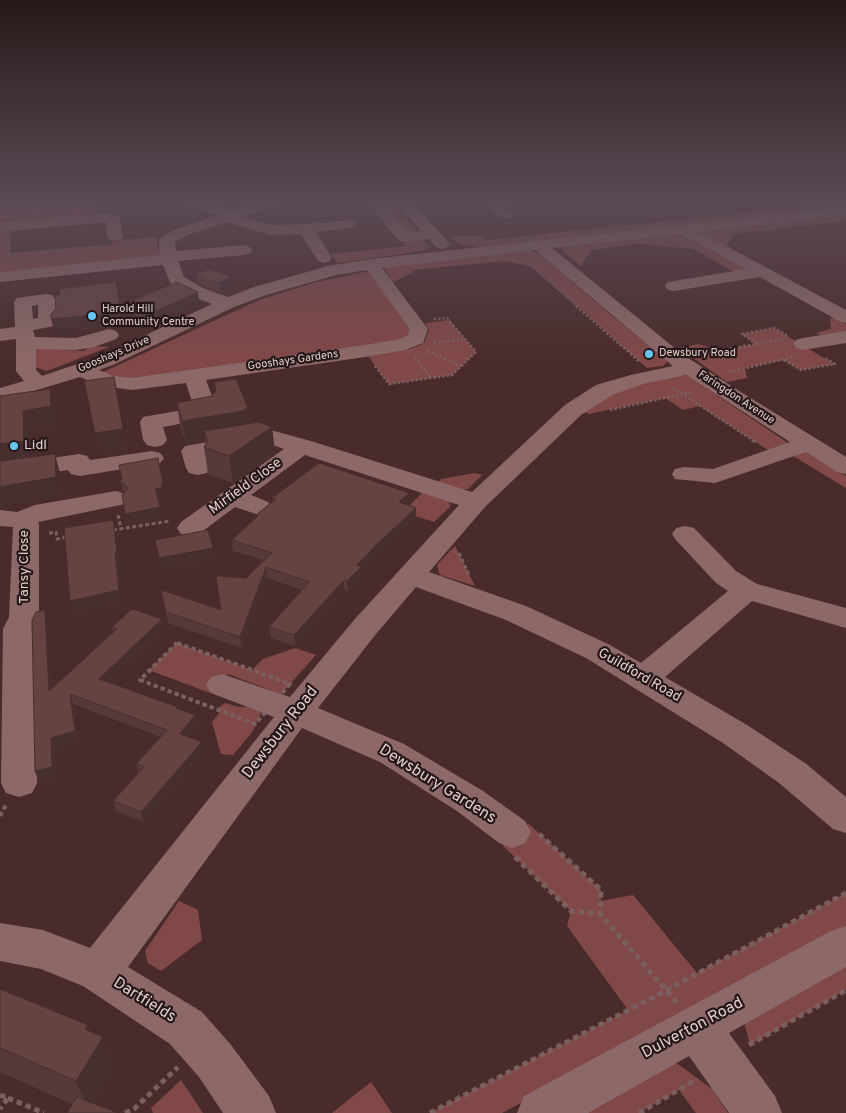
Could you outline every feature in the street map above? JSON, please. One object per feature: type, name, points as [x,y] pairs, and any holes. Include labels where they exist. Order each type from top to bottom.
[{"type":"street","points":[[168,253],[175,276],[183,284],[197,292],[228,303]]},
{"type":"street","points":[[4,277],[216,253]]},
{"type":"street","points":[[321,253],[324,258]]},
{"type":"street","name":"Gooshays Drive","points":[[0,395],[80,370],[133,348],[228,303],[260,291],[297,280],[371,264],[461,253]]},
{"type":"street","name":"Faringdon Avenue","points":[[549,253],[696,372],[846,467]]},
{"type":"street","points":[[726,253],[846,317]]},
{"type":"street","points":[[371,264],[392,295],[414,320],[419,329],[416,339],[409,344]]},
{"type":"street","points":[[674,286],[760,272]]},
{"type":"street","points":[[25,334],[26,371],[38,384]]},
{"type":"street","points":[[0,335],[25,334],[76,344],[94,341],[109,335]]},
{"type":"street","points":[[802,350],[846,336]]},
{"type":"street","name":"Gooshays Gardens","points":[[80,370],[99,380],[119,384],[143,383],[409,344]]},
{"type":"street","name":"Dewsbury Road","points":[[98,972],[296,712],[365,627],[476,502],[573,410],[604,390],[638,379],[696,372]]},
{"type":"street","points":[[0,473],[79,460],[80,469],[92,472],[153,449],[151,422],[207,412],[194,376]]},
{"type":"street","points":[[198,468],[193,451],[274,438],[476,502]]},
{"type":"street","points":[[684,474],[716,476],[808,444]]},
{"type":"street","name":"Mirfield Close","points":[[190,528],[303,446]]},
{"type":"street","points":[[232,497],[260,507]]},
{"type":"street","name":"Tansy Close","points":[[19,783],[18,629],[24,617],[15,525],[35,513],[116,498]]},
{"type":"street","points":[[685,534],[726,577],[747,590],[846,618]]},
{"type":"street","name":"Guildford Road","points":[[410,575],[482,600],[559,632],[597,651],[735,734],[792,774],[846,818]]},
{"type":"street","points":[[643,678],[747,590]]},
{"type":"street","name":"Dewsbury Gardens","points":[[222,685],[296,712],[392,754],[470,802],[512,832]]},
{"type":"street","name":"Dartfields","points":[[0,942],[44,950],[98,972],[186,1028],[215,1060],[252,1113]]},
{"type":"street","name":"Dulverton Road","points":[[541,1113],[846,945]]},
{"type":"street","points":[[697,1028],[758,1113]]},
{"type":"path","points":[[4,277],[9,254],[21,253]]},
{"type":"path","points":[[365,351],[389,384],[452,375],[476,352],[447,318],[414,320]]},
{"type":"path","points":[[607,410],[757,344],[791,337],[774,328],[742,334],[757,344]]},
{"type":"path","points":[[409,344],[465,339]]},
{"type":"path","points":[[409,344],[461,366]]},
{"type":"path","points":[[409,344],[431,378]]},
{"type":"path","points":[[696,372],[784,360],[802,350]]},
{"type":"path","points":[[784,360],[801,370],[835,364],[823,356]]},
{"type":"path","points":[[112,530],[167,520],[190,528]]},
{"type":"path","points":[[15,525],[56,532],[57,539],[76,536]]},
{"type":"path","points":[[448,532],[482,600]]},
{"type":"path","points":[[600,914],[601,890],[594,883],[529,824],[512,832],[503,846],[571,911],[600,914],[667,990],[697,1028]]},
{"type":"path","points":[[430,1113],[667,990],[846,893]]},
{"type":"path","points":[[639,1113],[724,1064],[750,1045],[846,990]]},
{"type":"path","points":[[124,1113],[134,1109],[201,1045]]},
{"type":"path","points":[[0,1095],[44,1113]]},
{"type":"path","points":[[0,1109],[8,1098]]},
{"type":"shaded area","points":[[0,253],[160,253],[160,255],[158,257],[0,273]]},
{"type":"shaded area","points":[[341,253],[408,253],[337,263],[331,254]]},
{"type":"shaded area","points":[[503,253],[537,253],[668,361],[663,366],[647,368],[534,267],[504,261],[412,270],[414,272],[393,282],[384,268],[390,265]]},
{"type":"shaded area","points":[[565,253],[589,253],[581,266]]},
{"type":"shaded area","points":[[700,253],[717,253],[751,271],[736,273]]},
{"type":"shaded area","points":[[369,271],[411,326],[410,336],[399,342],[143,380],[116,379],[101,373],[259,300],[313,283]]},
{"type":"shaded area","points":[[835,317],[846,324],[846,333],[824,337],[816,333],[831,329],[830,318]]},
{"type":"shaded area","points":[[449,320],[476,352],[452,375],[389,384],[368,356],[421,345],[425,341],[429,330],[425,323]]},
{"type":"shaded area","points":[[774,328],[834,364],[801,370],[784,360],[745,368],[747,378],[727,382],[679,348],[698,344],[720,350],[756,344],[742,334]]},
{"type":"shaded area","points":[[69,345],[66,350],[84,351],[88,346],[109,347],[47,371],[35,367],[33,351],[36,348]]},
{"type":"shaded area","points":[[683,375],[688,376],[788,443],[768,450],[700,406],[683,410],[665,398],[589,414],[582,410],[623,388]]},
{"type":"shaded area","points":[[805,451],[846,476],[846,488],[793,456]]},
{"type":"shaded area","points":[[475,473],[482,475],[468,489],[461,490],[437,483],[441,479]]},
{"type":"shaded area","points":[[423,492],[449,501],[450,507],[434,522],[403,512]]},
{"type":"shaded area","points":[[455,546],[475,586],[440,575],[437,565]]},
{"type":"shaded area","points":[[177,643],[252,670],[263,659],[295,648],[316,655],[281,694],[228,674],[210,693],[149,670]]},
{"type":"shaded area","points":[[225,703],[239,707],[264,706],[253,731],[233,755],[221,754],[212,722],[221,711],[217,709]]},
{"type":"shaded area","points":[[529,824],[601,890],[601,901],[633,895],[697,973],[846,893],[846,931],[502,1113],[430,1113],[628,1010],[567,926],[571,911],[503,846],[512,832]]},
{"type":"shaded area","points":[[179,901],[198,910],[202,940],[161,971],[148,963],[145,951]]},
{"type":"shaded area","points":[[846,961],[846,990],[750,1045],[743,1018]]},
{"type":"shaded area","points":[[671,1059],[712,1089],[728,1113],[696,1113],[679,1090],[639,1113],[576,1113]]},
{"type":"shaded area","points":[[181,1080],[203,1113],[153,1113],[151,1108]]},
{"type":"shaded area","points":[[371,1082],[392,1113],[332,1113]]},
{"type":"building","points":[[210,269],[232,277],[218,283],[196,274]]},
{"type":"building","points":[[116,282],[121,313],[51,319],[51,314],[56,308],[55,296],[60,295],[59,289]]},
{"type":"building","points":[[177,282],[198,292],[152,313],[124,304]]},
{"type":"building","points":[[114,377],[123,429],[95,433],[84,381]]},
{"type":"building","points":[[236,379],[248,408],[243,411],[182,421],[177,403],[212,396],[216,391],[214,382]]},
{"type":"building","points":[[50,389],[51,406],[23,411],[24,441],[0,444],[0,396]]},
{"type":"building","points":[[259,422],[272,427],[229,456],[204,447],[208,441],[204,431]]},
{"type":"building","points":[[55,454],[56,477],[0,487],[0,461]]},
{"type":"building","points":[[158,458],[163,484],[161,484],[162,488],[155,489],[160,507],[125,514],[122,495],[128,488],[120,480],[122,479],[119,465]]},
{"type":"building","points":[[319,463],[409,493],[399,502],[416,508],[376,545],[357,565],[361,567],[347,581],[344,580],[294,635],[269,627],[309,582],[266,567],[240,637],[166,612],[161,590],[221,610],[216,576],[246,578],[272,553],[232,540],[258,516],[256,515],[276,499],[272,498]]},
{"type":"building","points":[[113,520],[119,590],[70,601],[64,528]]},
{"type":"building","points":[[208,530],[213,548],[159,558],[155,540]]},
{"type":"building","points":[[132,609],[162,619],[99,679],[178,707],[176,708],[195,715],[180,734],[202,742],[141,812],[113,801],[144,767],[136,764],[167,730],[70,694],[75,731],[51,738],[52,767],[35,771],[32,620],[36,612],[45,610],[49,691],[117,629],[112,627]]},
{"type":"building","points":[[0,989],[88,1025],[85,1029],[103,1037],[76,1081],[0,1048]]},
{"type":"building","points":[[77,1097],[118,1113],[67,1113]]},
{"type":"place","name":"Harold Hill Community Centre","points":[[92,316]]},
{"type":"place","name":"Dewsbury Road","points":[[649,354]]},
{"type":"place","name":"Lidl","points":[[14,446]]}]
